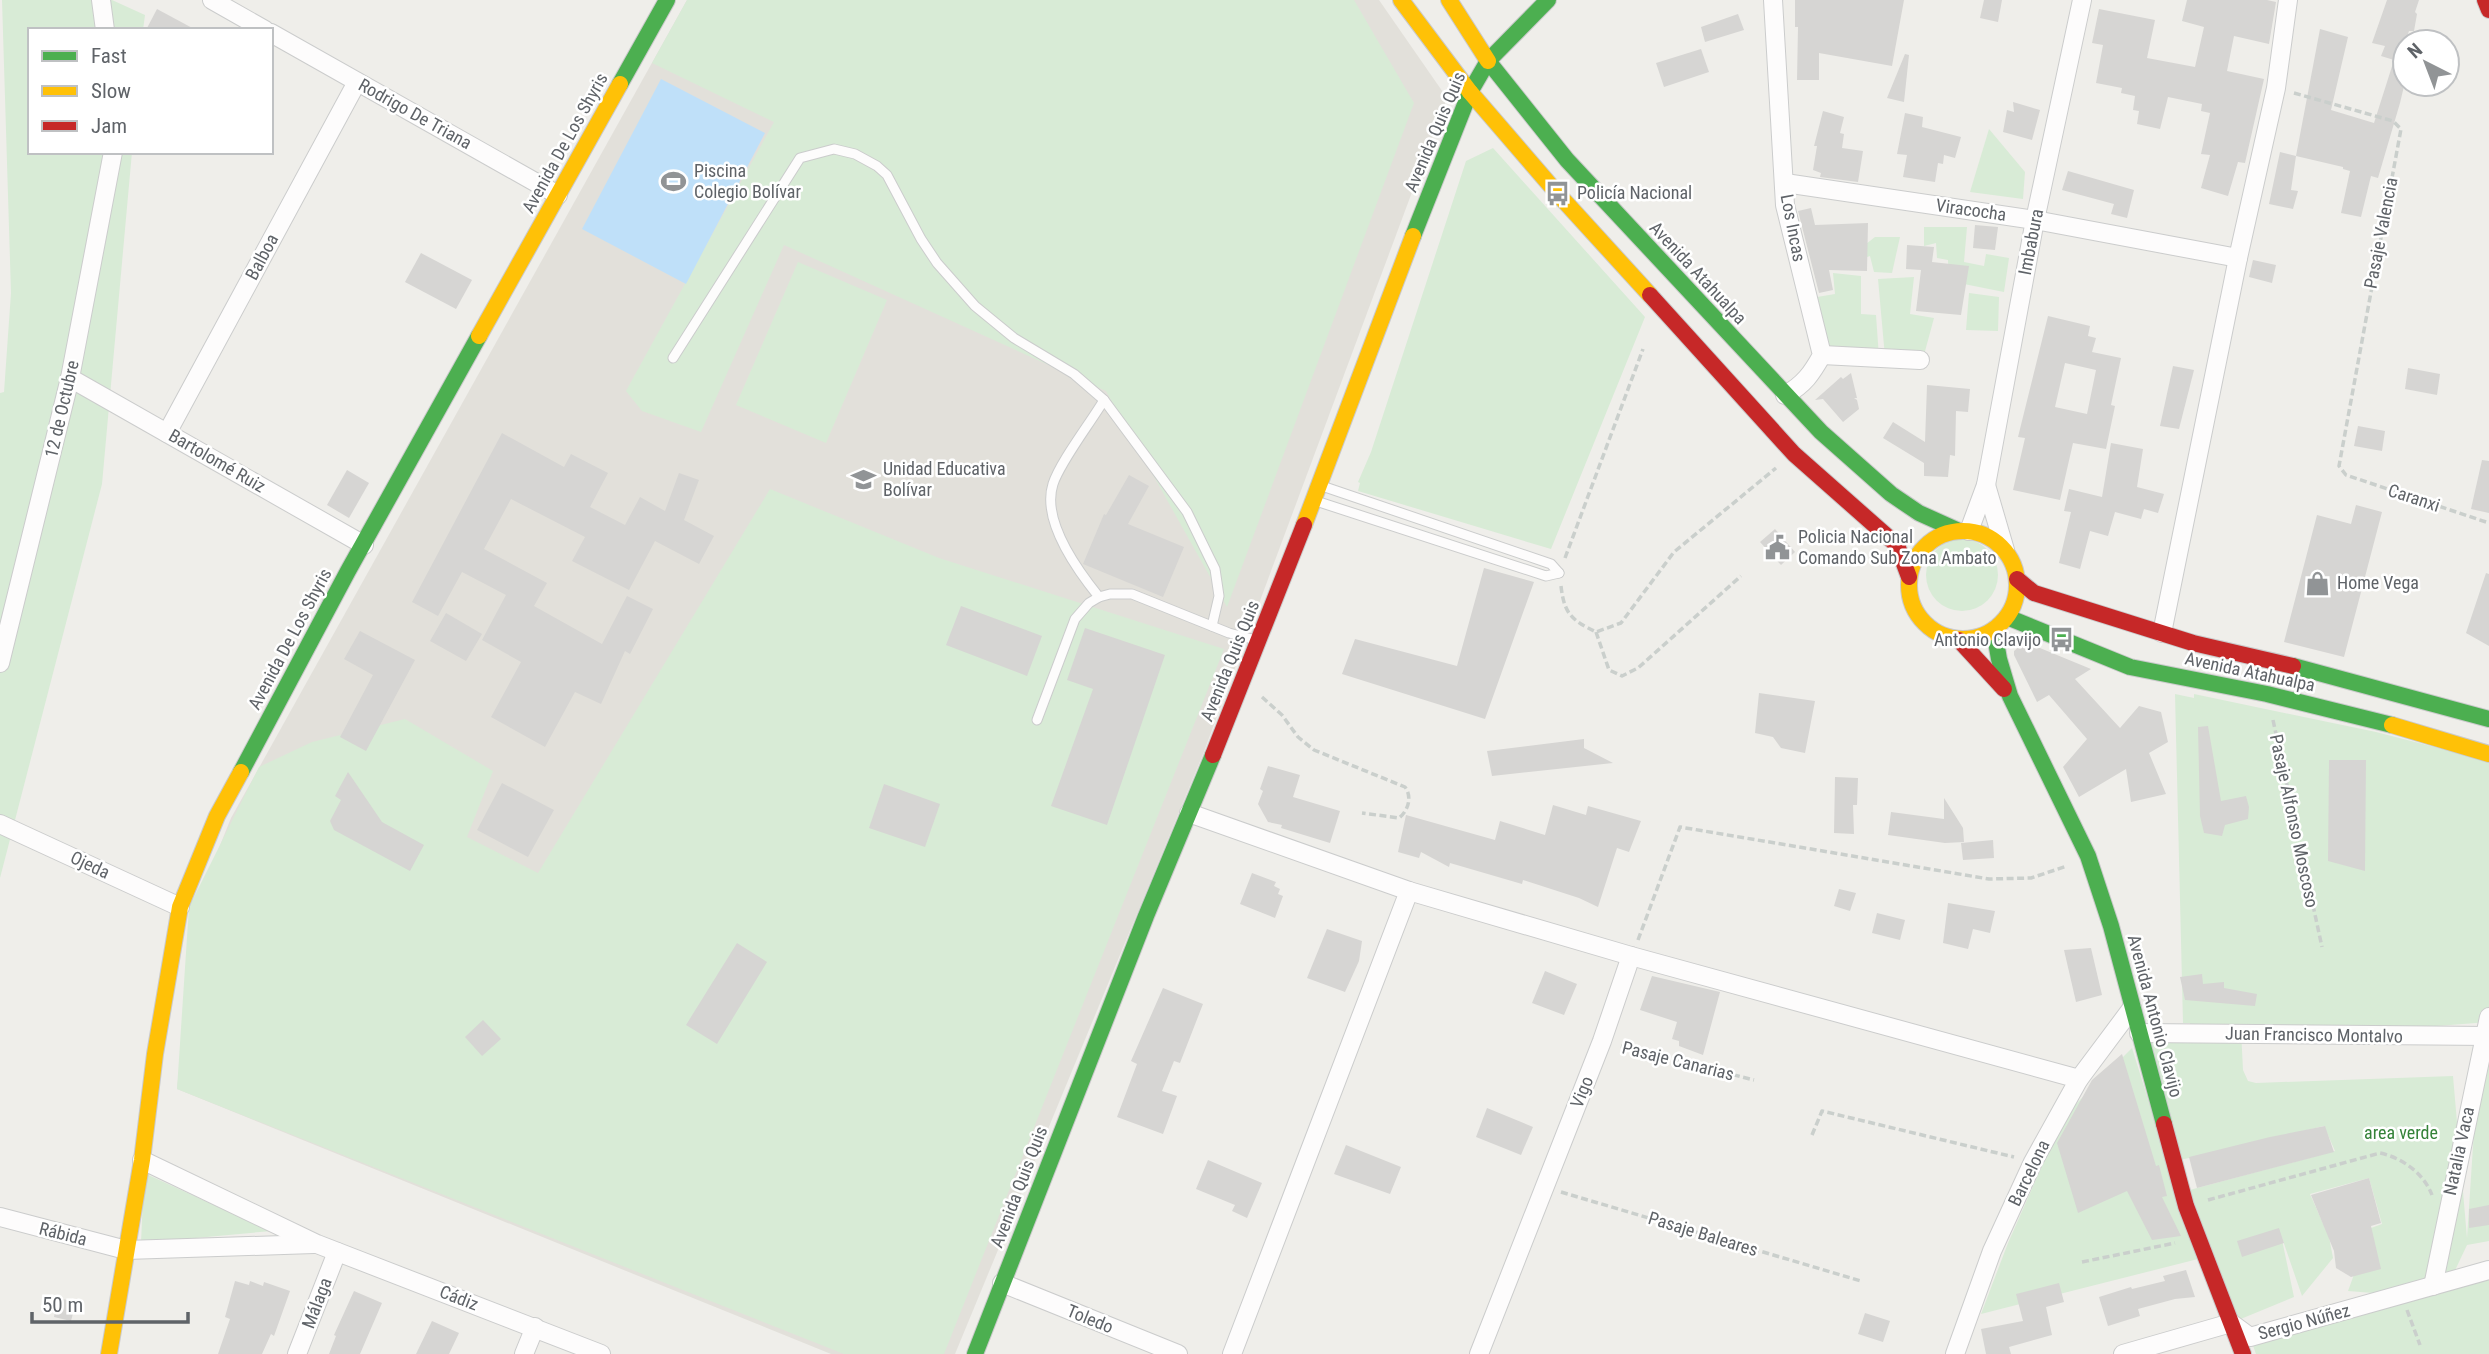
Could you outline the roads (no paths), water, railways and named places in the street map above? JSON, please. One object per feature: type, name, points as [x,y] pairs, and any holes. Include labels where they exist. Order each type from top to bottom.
[{"type":"main road","name":"Avenida De Los Shyris","points":[[109,1354],[142,1160],[155,1054],[180,907],[217,816],[363,545],[667,0]]},
{"type":"main road","points":[[1401,0],[1470,92],[1794,454],[1898,545],[1909,577],[1909,595],[1915,612],[1926,626],[1941,636],[1959,640],[1977,638],[1994,630],[2014,605],[2017,579],[2005,550],[1993,540],[1964,531],[1941,536],[1926,546],[1915,560],[1909,577]]},
{"type":"main road","name":"Avenida Atahualpa","points":[[1449,0],[1488,61],[1567,160],[1821,432],[1891,494],[1919,513],[1964,531]]},
{"type":"main road","name":"Avenida Quis Quis","points":[[975,1354],[1259,641],[1436,174],[1470,92],[1488,61],[1548,0]]},
{"type":"main road","points":[[2485,0],[2489,10]]},
{"type":"main road","name":"Avenida Atahualpa","points":[[2017,579],[2034,593],[2193,643],[2290,665],[2489,719]]},
{"type":"main road","name":"Avenida Atahualpa","points":[[2007,617],[2130,667],[2363,716],[2489,754]]},
{"type":"main road","name":"Avenida Antonio Clavijo","points":[[1994,630],[2010,696],[2088,856],[2111,926],[2186,1206],[2243,1354]]},
{"type":"main road","name":"Avenida Antonio Clavijo","points":[[1959,640],[2010,696]]},
{"type":"street","points":[[102,0],[105,28]]},
{"type":"street","points":[[212,0],[261,28]]},
{"type":"street","name":"Los Incas","points":[[1773,0],[1785,205],[1822,355]]},
{"type":"street","name":"Imbabura","points":[[1964,531],[1986,485],[2035,220],[2082,0]]},
{"type":"street","points":[[2162,633],[2238,258],[2276,88],[2288,0]]},
{"type":"street","name":"Rodrigo De Triana","points":[[273,34],[558,195]]},
{"type":"street","name":"Balboa","points":[[167,433],[357,82]]},
{"type":"street","name":"12 de Octubre","points":[[0,663],[70,378],[114,154]]},
{"type":"street","name":"Viracocha","points":[[1785,183],[2035,220],[2238,258]]},
{"type":"street","points":[[1785,394],[1798,388],[1809,378],[1822,355],[1920,360]]},
{"type":"street","name":"Bartolomé Ruiz","points":[[70,378],[363,545]]},
{"type":"street","name":"Imbabura","points":[[1986,485],[2005,550]]},
{"type":"street","points":[[1189,813],[1409,891],[1631,956],[2079,1079]]},
{"type":"street","name":"Ojeda","points":[[0,824],[180,907]]},
{"type":"street","points":[[1232,1354],[1409,891]]},
{"type":"street","name":"Vigo","points":[[1479,1354],[1602,1041],[1631,956]]},
{"type":"street","name":"Barcelona","points":[[1955,1354],[1992,1251],[2033,1161],[2079,1079],[2132,1008]]},
{"type":"street","name":"Natalia Vaca","points":[[2433,1286],[2489,1017]]},
{"type":"street","name":"Juan Francisco Montalvo","points":[[2139,1034],[2486,1036]]},
{"type":"street","name":"Cádiz","points":[[142,1160],[317,1244],[601,1354]]},
{"type":"street","name":"Rábida","points":[[0,1217],[126,1250]]},
{"type":"street","name":"Cádiz","points":[[126,1250],[317,1244]]},
{"type":"street","name":"Málaga","points":[[297,1354],[337,1252]]},
{"type":"street","name":"Sergio Núñez","points":[[2123,1354],[2231,1323],[2250,1337],[2489,1270]]},
{"type":"street","name":"Toledo","points":[[1002,1283],[1178,1354]]},
{"type":"street","points":[[524,1354],[535,1327]]},
{"type":"lane","points":[[673,358],[800,158],[834,149],[865,158],[887,175],[926,247],[975,306],[1014,338],[1074,374],[1104,400],[1187,512],[1215,569],[1219,596],[1212,626]]},
{"type":"lane","points":[[1099,597],[1077,570],[1062,543],[1051,492],[1059,472],[1104,400]]},
{"type":"lane","points":[[1317,493],[1551,564],[1559,573],[1546,576],[1317,493]]},
{"type":"lane","points":[[1037,720],[1074,619],[1089,603],[1099,597],[1132,594],[1212,626],[1259,641]]},
{"type":"water","name":"Piscina Colegio Bolívar","points":[[661,79],[765,133],[686,284],[582,229]]},
{"type":"place","name":"Piscina Colegio Bolívar","points":[[674,181]]},
{"type":"place","name":"Policía Nacional","points":[[1557,193]]},
{"type":"place","name":"Unidad Educativa Bolívar","points":[[863,479]]},
{"type":"place","name":"Policia Nacional Comando Sub Zona Ambato","points":[[1778,547]]},
{"type":"place","name":"Home Vega","points":[[2317,583]]},
{"type":"place","name":"Antonio Clavijo","points":[[2061,640]]},
{"type":"park label","name":"area verde","points":[[2401,1133]]}]
